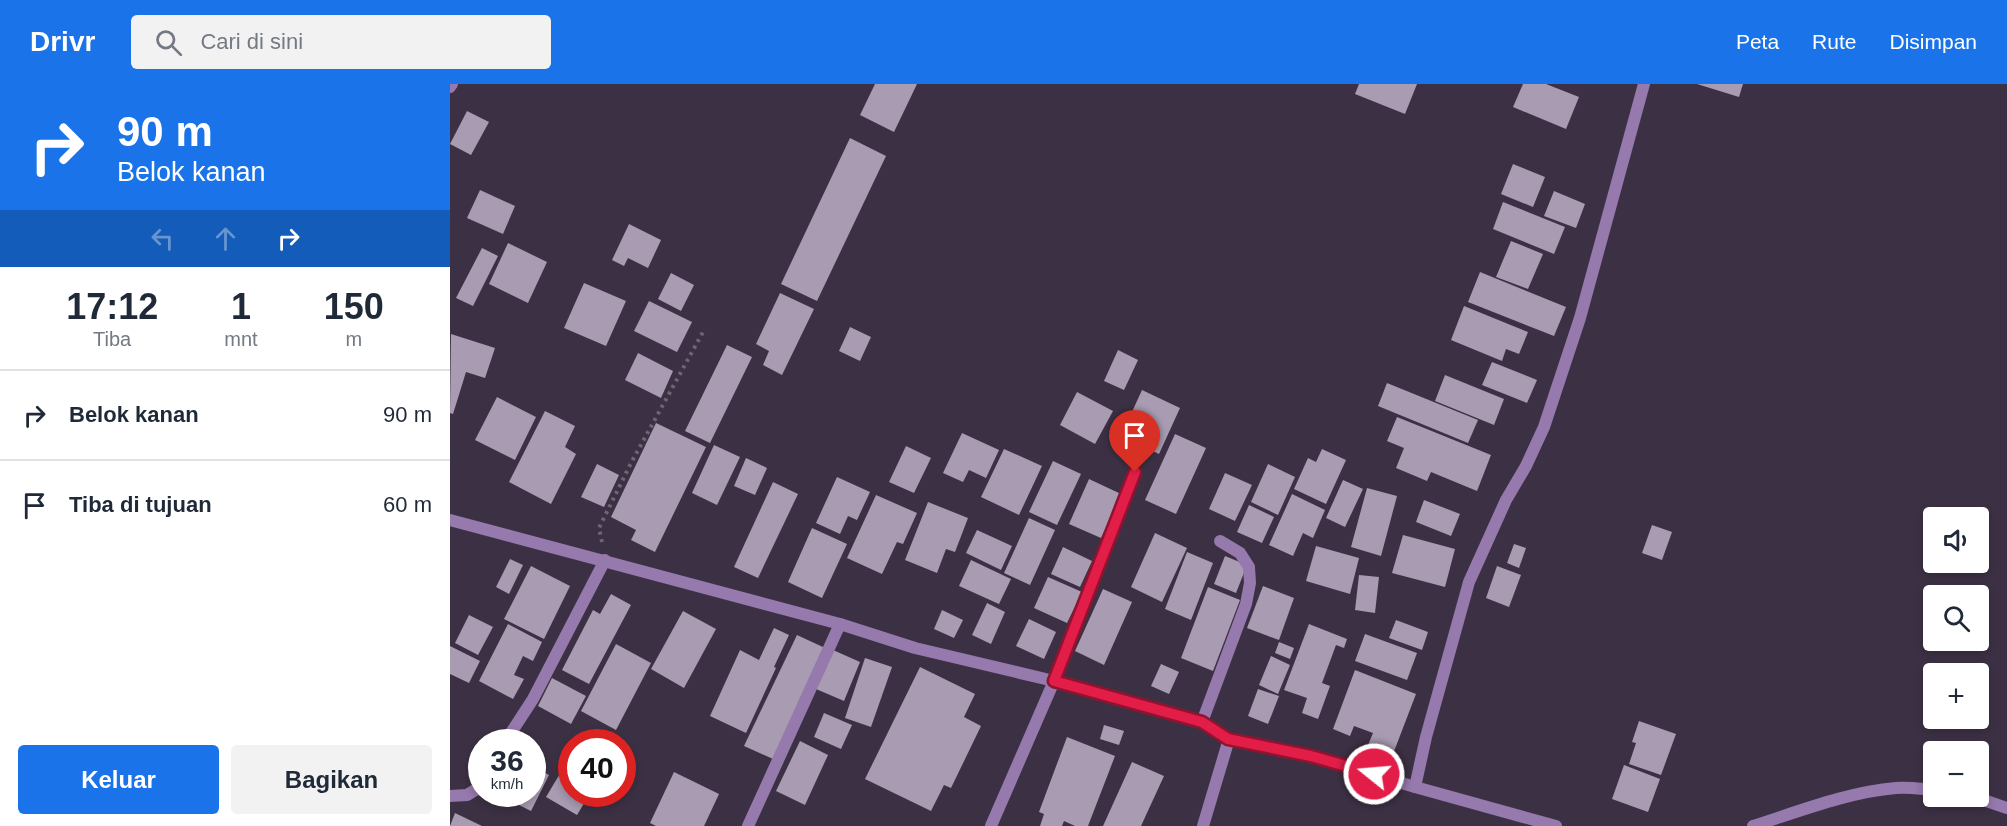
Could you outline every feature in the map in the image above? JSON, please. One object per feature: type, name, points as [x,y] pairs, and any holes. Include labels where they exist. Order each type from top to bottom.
[{"type":"street","points":[[1415,787],[1426,737],[1469,582],[1501,510],[1526,466],[1544,427],[1580,318],[1644,84]]},
{"type":"street","points":[[991,826],[1054,681],[1135,472]]},
{"type":"street","points":[[450,520],[840,624],[915,648],[1054,681],[1202,722],[1228,739],[1311,756],[1556,826]]},
{"type":"street","points":[[1202,722],[1246,604],[1250,583],[1249,567],[1240,553],[1220,541]]},
{"type":"street","points":[[513,729],[533,699],[605,560]]},
{"type":"street","points":[[748,826],[840,624]]},
{"type":"street","points":[[1203,826],[1228,739]]},
{"type":"street","points":[[1753,826],[1834,800],[1870,792],[1898,788],[1923,789]]},
{"type":"street","points":[[450,796],[468,794]]},
{"type":"street","points":[[1989,802],[2007,808]]},
{"type":"path","points":[[605,560],[599,528],[703,332]]},
{"type":"building","points":[[875,84],[917,84],[894,132],[860,115]]},
{"type":"building","points":[[1359,84],[1417,84],[1405,114],[1355,94]]},
{"type":"building","points":[[1523,84],[1546,84],[1579,97],[1566,129],[1513,107]]},
{"type":"building","points":[[1697,84],[1743,84],[1739,97]]},
{"type":"building","points":[[467,111],[489,122],[471,155],[450,144]]},
{"type":"building","points":[[850,138],[886,156],[817,301],[781,284]]},
{"type":"building","points":[[1513,164],[1545,177],[1533,207],[1501,194]]},
{"type":"building","points":[[480,190],[515,206],[503,234],[467,218]]},
{"type":"building","points":[[1554,191],[1585,204],[1576,228],[1544,216]]},
{"type":"building","points":[[1503,202],[1565,227],[1554,254],[1493,229]]},
{"type":"building","points":[[629,224],[661,240],[648,268],[628,258],[624,266],[612,260]]},
{"type":"building","points":[[1511,241],[1543,254],[1528,289],[1496,277]]},
{"type":"building","points":[[508,243],[547,262],[528,303],[489,284]]},
{"type":"building","points":[[482,248],[498,256],[473,306],[456,298]]},
{"type":"building","points":[[1480,272],[1566,307],[1554,336],[1468,302]]},
{"type":"building","points":[[671,273],[694,285],[681,311],[658,299]]},
{"type":"building","points":[[584,283],[626,301],[606,346],[564,328]]},
{"type":"building","points":[[780,293],[814,309],[782,375],[763,365],[769,351],[756,344]]},
{"type":"building","points":[[649,301],[692,322],[677,352],[634,331]]},
{"type":"building","points":[[1464,306],[1528,332],[1519,354],[1506,349],[1502,361],[1451,340]]},
{"type":"building","points":[[850,327],[871,337],[860,361],[839,351]]},
{"type":"building","points":[[451,334],[495,348],[485,378],[466,372],[453,414],[450,413]]},
{"type":"building","points":[[727,345],[752,357],[710,443],[685,431]]},
{"type":"building","points":[[1118,350],[1138,360],[1124,390],[1104,381]]},
{"type":"building","points":[[638,353],[673,371],[661,398],[625,380]]},
{"type":"building","points":[[1492,362],[1537,380],[1527,403],[1482,385]]},
{"type":"building","points":[[1445,375],[1504,399],[1494,425],[1435,401]]},
{"type":"building","points":[[1387,383],[1478,420],[1468,443],[1378,406]]},
{"type":"building","points":[[1142,390],[1180,408],[1159,454],[1121,436]]},
{"type":"building","points":[[1077,392],[1113,411],[1095,444],[1060,425]]},
{"type":"building","points":[[497,397],[536,417],[515,460],[475,440]]},
{"type":"building","points":[[545,411],[575,426],[565,447],[576,454],[551,504],[509,482]]},
{"type":"building","points":[[1397,417],[1491,455],[1477,491],[1431,472],[1427,481],[1396,468],[1404,448],[1387,441]]},
{"type":"building","points":[[656,423],[706,447],[655,552],[631,540],[636,530],[611,517]]},
{"type":"building","points":[[962,433],[999,450],[986,478],[969,470],[963,482],[943,473]]},
{"type":"building","points":[[1175,434],[1206,448],[1176,514],[1145,500]]},
{"type":"building","points":[[714,445],[740,457],[717,505],[692,493]]},
{"type":"building","points":[[906,446],[931,458],[914,493],[889,482]]},
{"type":"building","points":[[1004,449],[1042,466],[1019,515],[981,497]]},
{"type":"building","points":[[1322,449],[1346,460],[1326,504],[1294,489],[1308,458],[1316,462]]},
{"type":"building","points":[[746,458],[767,468],[755,495],[734,486]]},
{"type":"building","points":[[1053,461],[1081,474],[1057,525],[1029,512]]},
{"type":"building","points":[[597,464],[619,475],[604,507],[581,497]]},
{"type":"building","points":[[1268,464],[1295,477],[1278,515],[1251,502]]},
{"type":"building","points":[[1225,473],[1252,485],[1235,521],[1209,509]]},
{"type":"building","points":[[837,477],[870,492],[857,520],[848,516],[840,534],[816,523]]},
{"type":"building","points":[[1089,479],[1121,494],[1101,538],[1069,524]]},
{"type":"building","points":[[1343,480],[1363,489],[1345,527],[1326,518]]},
{"type":"building","points":[[773,482],[798,494],[758,578],[734,567]]},
{"type":"building","points":[[1367,488],[1397,496],[1381,556],[1351,547]]},
{"type":"building","points":[[1292,494],[1325,510],[1313,538],[1303,533],[1293,556],[1269,545]]},
{"type":"building","points":[[876,495],[917,513],[903,544],[897,542],[882,574],[847,558]]},
{"type":"building","points":[[1424,500],[1460,514],[1451,536],[1416,522]]},
{"type":"building","points":[[928,502],[968,518],[955,552],[946,549],[937,573],[905,560]]},
{"type":"building","points":[[1249,505],[1274,517],[1262,543],[1237,532]]},
{"type":"building","points":[[1029,518],[1055,530],[1030,585],[1004,573]]},
{"type":"building","points":[[1652,525],[1672,532],[1662,560],[1642,553]]},
{"type":"building","points":[[812,528],[847,544],[822,598],[788,582]]},
{"type":"building","points":[[977,530],[1012,546],[1001,570],[966,553]]},
{"type":"building","points":[[1155,533],[1187,548],[1162,602],[1131,587]]},
{"type":"building","points":[[1403,535],[1455,549],[1445,587],[1392,573]]},
{"type":"building","points":[[1514,544],[1526,548],[1519,568],[1507,563]]},
{"type":"building","points":[[1316,546],[1359,558],[1350,594],[1306,581]]},
{"type":"building","points":[[1063,547],[1092,561],[1080,587],[1051,574]]},
{"type":"building","points":[[1187,552],[1213,563],[1191,620],[1165,609]]},
{"type":"building","points":[[1225,556],[1247,565],[1236,593],[1214,584]]},
{"type":"building","points":[[510,559],[523,565],[509,594],[496,587]]},
{"type":"building","points":[[971,560],[1011,579],[999,604],[959,586]]},
{"type":"building","points":[[531,566],[570,586],[544,639],[504,619]]},
{"type":"building","points":[[1497,566],[1521,575],[1509,607],[1486,598]]},
{"type":"building","points":[[1359,575],[1379,577],[1375,613],[1355,610]]},
{"type":"building","points":[[1048,577],[1082,592],[1067,623],[1034,608]]},
{"type":"building","points":[[1263,586],[1294,598],[1279,640],[1247,628]]},
{"type":"building","points":[[1208,587],[1240,600],[1213,671],[1181,658]]},
{"type":"building","points":[[1103,589],[1132,602],[1104,665],[1075,651]]},
{"type":"building","points":[[611,594],[631,605],[589,684],[562,670],[593,610],[600,614]]},
{"type":"building","points":[[987,603],[1005,612],[991,644],[972,635]]},
{"type":"building","points":[[942,610],[963,620],[954,638],[934,629]]},
{"type":"building","points":[[683,611],[716,629],[684,688],[651,669]]},
{"type":"building","points":[[469,615],[493,627],[478,655],[455,643]]},
{"type":"building","points":[[1029,619],[1056,632],[1044,659],[1016,646]]},
{"type":"building","points":[[1396,620],[1428,632],[1422,650],[1389,638]]},
{"type":"building","points":[[508,624],[542,642],[533,661],[523,656],[514,675],[524,679],[513,699],[479,681]]},
{"type":"building","points":[[1309,624],[1347,639],[1344,648],[1336,645],[1322,683],[1330,686],[1318,719],[1302,713],[1307,698],[1284,690]]},
{"type":"building","points":[[774,628],[789,635],[746,733],[710,716],[740,650],[759,660]]},
{"type":"building","points":[[1365,634],[1417,653],[1407,680],[1355,661]]},
{"type":"building","points":[[797,635],[825,648],[773,759],[744,746]]},
{"type":"building","points":[[1279,642],[1294,648],[1290,659],[1275,653]]},
{"type":"building","points":[[616,644],[651,663],[617,729],[581,711]]},
{"type":"building","points":[[450,646],[480,661],[469,683],[450,674]]},
{"type":"building","points":[[833,650],[860,662],[844,701],[816,689]]},
{"type":"building","points":[[1271,656],[1290,665],[1278,694],[1259,685]]},
{"type":"building","points":[[865,658],[892,667],[871,727],[845,718]]},
{"type":"building","points":[[1161,664],[1179,672],[1169,694],[1151,686]]},
{"type":"building","points":[[920,667],[975,694],[964,717],[981,726],[951,788],[944,785],[931,811],[865,779]]},
{"type":"building","points":[[1355,670],[1416,694],[1393,754],[1368,745],[1373,733],[1354,726],[1350,736],[1333,729]]},
{"type":"building","points":[[552,678],[586,696],[571,724],[538,706]]},
{"type":"building","points":[[1258,689],[1279,696],[1268,724],[1248,716]]},
{"type":"building","points":[[824,713],[852,725],[841,749],[814,737]]},
{"type":"building","points":[[1639,721],[1676,734],[1661,775],[1629,764],[1636,743],[1632,742]]},
{"type":"building","points":[[1104,725],[1124,731],[1119,745],[1100,739]]},
{"type":"building","points":[[1067,737],[1115,756],[1088,826],[1075,826],[1064,821],[1062,826],[1040,826],[1044,814],[1039,812]]},
{"type":"building","points":[[800,741],[828,755],[805,805],[776,791]]},
{"type":"building","points":[[1132,762],[1164,776],[1141,826],[1103,826]]},
{"type":"building","points":[[1624,765],[1660,779],[1648,812],[1612,799]]},
{"type":"building","points":[[674,772],[719,794],[704,826],[656,826],[650,823]]},
{"type":"building","points":[[558,777],[558,804],[546,797]]},
{"type":"building","points":[[563,807],[582,807],[577,815]]},
{"type":"building","points":[[455,813],[482,826],[450,826]]},
{"type":"route","points":[[1135,472],[1054,681],[1202,722],[1228,739],[1311,756],[1374,774]]}]
